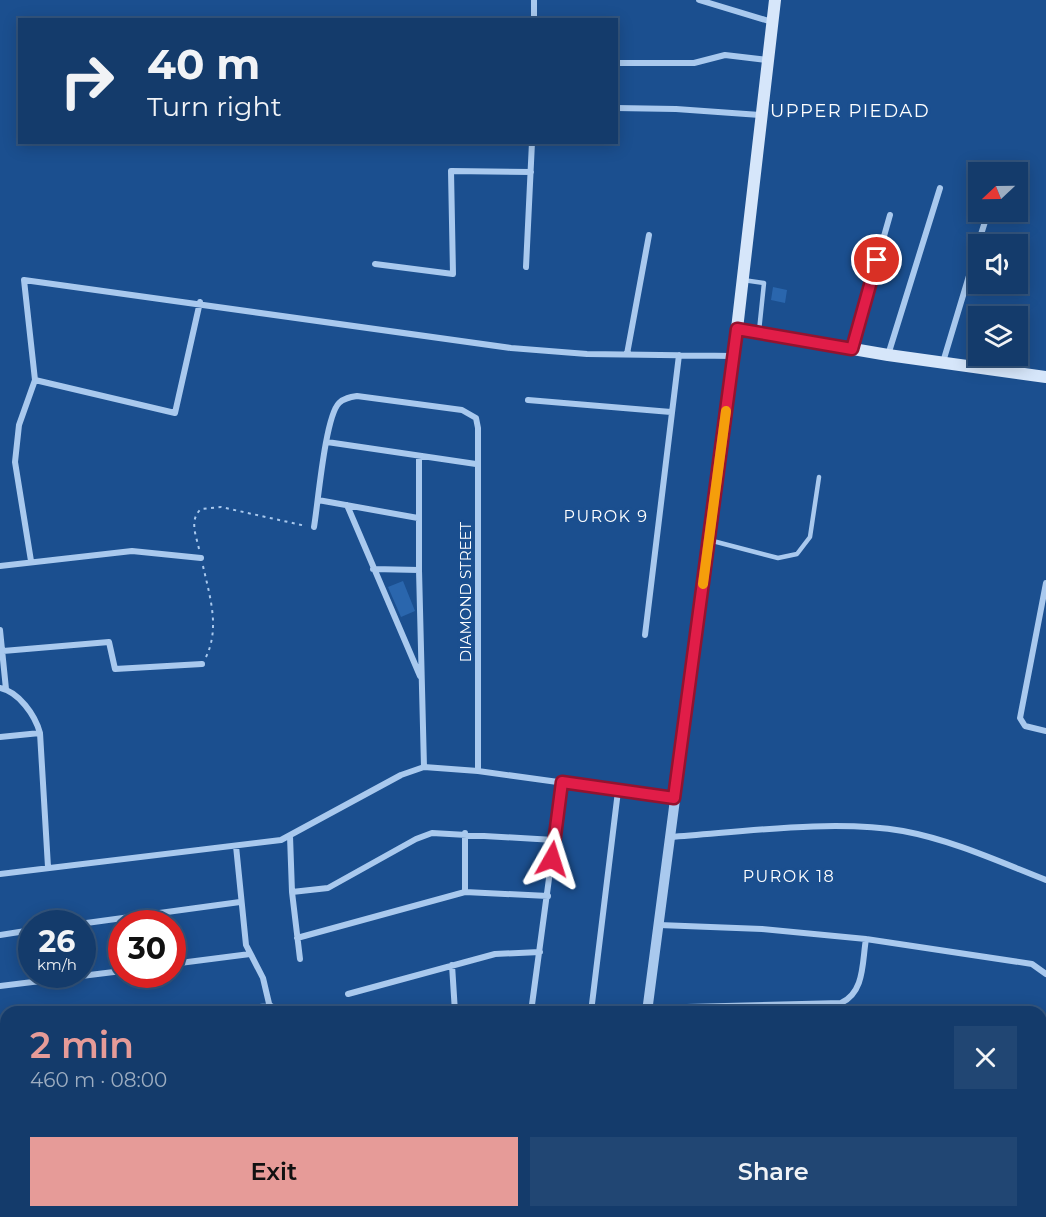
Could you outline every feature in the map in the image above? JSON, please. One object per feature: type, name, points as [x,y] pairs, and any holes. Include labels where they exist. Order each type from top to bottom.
[{"type":"main road","points":[[775,0],[737,329],[888,355],[1046,377]]},
{"type":"street","points":[[534,0],[534,18]]},
{"type":"street","points":[[699,0],[772,21]]},
{"type":"street","points":[[618,63],[694,63],[724,55],[767,60]]},
{"type":"street","points":[[618,108],[676,109],[760,115]]},
{"type":"street","points":[[526,267],[532,144]]},
{"type":"street","points":[[375,264],[453,274],[451,171],[531,172]]},
{"type":"street","points":[[888,355],[940,188]]},
{"type":"street","points":[[852,349],[890,215]]},
{"type":"street","points":[[627,354],[649,235]]},
{"type":"street","points":[[943,363],[968,279]]},
{"type":"street","points":[[31,561],[17,485],[15,444],[35,380],[24,280],[200,302],[511,348],[627,354],[733,356]]},
{"type":"street","points":[[35,380],[175,413],[200,302]]},
{"type":"street","points":[[649,1006],[737,329]]},
{"type":"street","points":[[645,635],[679,355]]},
{"type":"street","name":"DIAMOND STREET","points":[[327,442],[335,410],[339,403],[350,397],[462,410],[472,414],[478,423],[478,771]]},
{"type":"street","points":[[528,400],[671,412]]},
{"type":"street","points":[[314,527],[327,442],[477,464]]},
{"type":"street","points":[[419,456],[418,518],[424,767]]},
{"type":"street","points":[[318,500],[418,518]]},
{"type":"street","points":[[347,505],[423,681]]},
{"type":"street","points":[[0,566],[132,551],[201,558]]},
{"type":"street","points":[[373,569],[419,570]]},
{"type":"street","points":[[1046,584],[1020,718],[1025,726],[1046,731]]},
{"type":"street","points":[[0,630],[3,651],[3,689],[32,714],[40,733],[48,867]]},
{"type":"street","points":[[3,651],[109,642],[115,669],[202,664]]},
{"type":"street","points":[[0,737],[40,733]]},
{"type":"street","points":[[0,874],[236,846],[290,836],[401,775],[424,767],[478,771],[674,798]]},
{"type":"street","points":[[532,1006],[562,782]]},
{"type":"street","points":[[592,1006],[618,791]]},
{"type":"street","points":[[669,837],[828,827],[901,831],[932,838],[1046,880]]},
{"type":"street","points":[[292,892],[328,888],[423,835],[465,833],[554,840]]},
{"type":"street","points":[[465,833],[465,892]]},
{"type":"street","points":[[290,836],[292,892],[300,959]]},
{"type":"street","points":[[236,846],[246,945],[263,978],[270,1006]]},
{"type":"street","points":[[297,938],[465,892],[548,896]]},
{"type":"street","points":[[96,922],[240,902]]},
{"type":"street","points":[[659,925],[762,929],[866,939],[1032,964],[1046,974]]},
{"type":"street","points":[[0,935],[18,932]]},
{"type":"street","points":[[758,1006],[841,1003],[848,999],[858,987],[866,939]]},
{"type":"street","points":[[348,994],[452,964],[506,952],[540,952]]},
{"type":"street","points":[[186,962],[250,954]]},
{"type":"street","points":[[452,964],[455,1006]]},
{"type":"street","points":[[0,986],[108,972]]},
{"type":"lane","points":[[742,280],[764,283],[759,333]]},
{"type":"lane","points":[[709,540],[778,558],[797,554],[810,537],[819,477]]},
{"type":"path","points":[[202,664],[211,643],[214,621],[194,524],[195,515],[201,509],[221,507],[314,527]]},
{"type":"building","points":[[773,287],[787,290],[785,303],[771,300]]},
{"type":"building","points":[[403,581],[415,611],[401,617],[388,587]]},
{"type":"slow traffic","points":[[703,584],[726,411]]},
{"type":"district","name":"UPPER PIEDAD","points":[[850,111]]},
{"type":"district","name":"PUROK 9","points":[[606,516]]},
{"type":"district","name":"PUROK 18","points":[[789,876]]},
{"type":"route","points":[[552,859],[562,782],[674,798],[737,329],[852,349],[877,260]]}]
